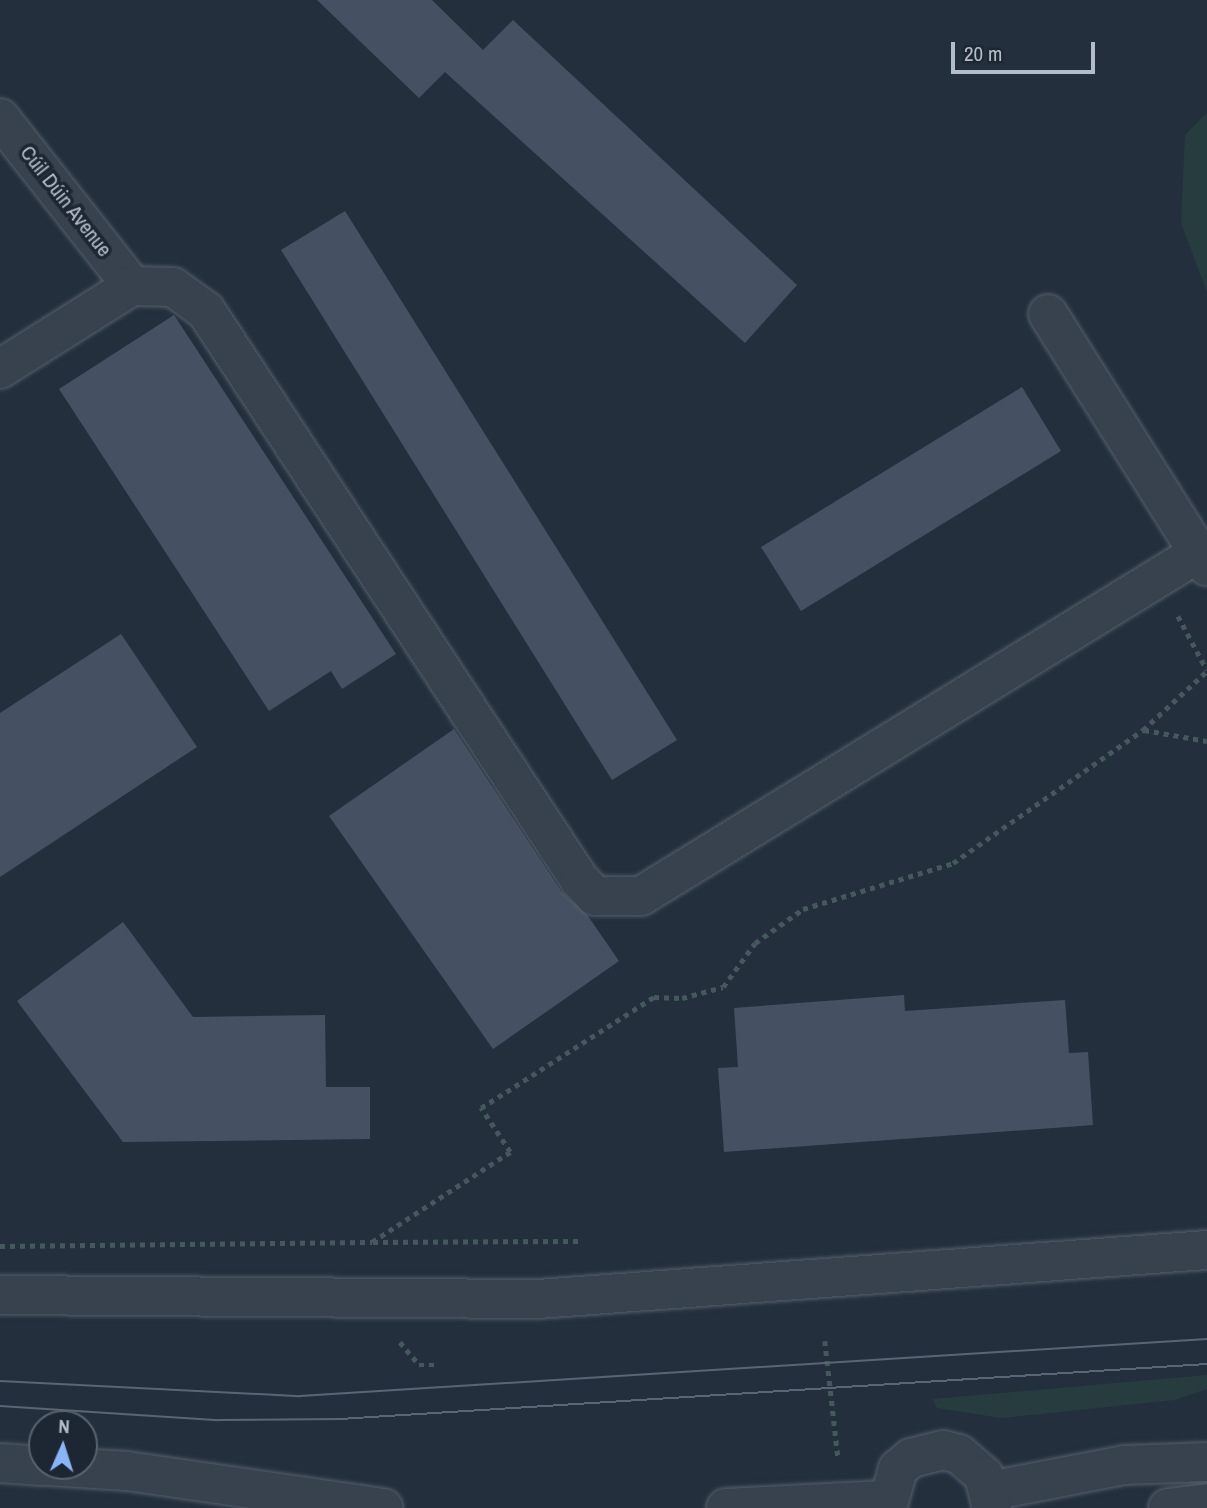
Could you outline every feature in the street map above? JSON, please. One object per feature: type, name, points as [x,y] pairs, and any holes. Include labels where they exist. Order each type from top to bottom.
[{"type":"street","name":"Cúil Dúin Avenue","points":[[0,118],[132,286]]},
{"type":"street","points":[[0,369],[132,286],[173,287],[206,311],[571,867],[595,896],[641,896],[1157,578],[1203,559],[1048,314]]},
{"type":"street","points":[[0,1295],[538,1298],[1207,1250]]},
{"type":"street","points":[[726,1508],[886,1504],[890,1483],[911,1458],[943,1450],[973,1463],[991,1499],[1124,1465],[1207,1462]]},
{"type":"street","points":[[0,1463],[28,1465]]},
{"type":"street","points":[[98,1475],[213,1495],[383,1508]]},
{"type":"street","points":[[1168,1508],[1207,1503]]},
{"type":"path","points":[[372,1242],[510,1152],[481,1108],[654,997],[682,998],[723,987],[755,943],[803,909],[953,863],[1143,730],[1207,670],[1157,578]]},
{"type":"path","points":[[1143,730],[1207,741]]},
{"type":"path","points":[[0,1246],[581,1241]]},
{"type":"path","points":[[825,1341],[838,1457]]},
{"type":"green space","points":[[1207,113],[1207,292],[1181,223],[1185,135]]},
{"type":"green space","points":[[1207,1375],[1207,1389],[1175,1400],[1001,1418],[937,1408],[932,1399]]},
{"type":"building","points":[[317,0],[432,0],[483,50],[513,20],[797,285],[745,343],[445,72],[419,98]]},
{"type":"building","points":[[345,211],[677,740],[612,780],[281,250]]},
{"type":"building","points":[[174,315],[396,654],[342,689],[331,671],[269,711],[59,389]]},
{"type":"building","points":[[1022,387],[1061,451],[801,611],[761,547]]},
{"type":"building","points":[[121,634],[197,747],[0,877],[0,713]]},
{"type":"building","points":[[454,729],[561,891],[588,916],[619,961],[493,1049],[329,816]]},
{"type":"building","points":[[123,922],[193,1017],[325,1015],[326,1087],[370,1087],[370,1139],[123,1142],[17,1001]]},
{"type":"building","points":[[904,995],[905,1011],[1065,1000],[1069,1053],[1088,1052],[1093,1125],[724,1152],[718,1068],[738,1067],[734,1008]]},
{"type":"tram line","points":[[0,1381],[300,1396],[1207,1339]]},
{"type":"tram line","points":[[0,1406],[219,1420],[340,1419],[1207,1364]]}]
